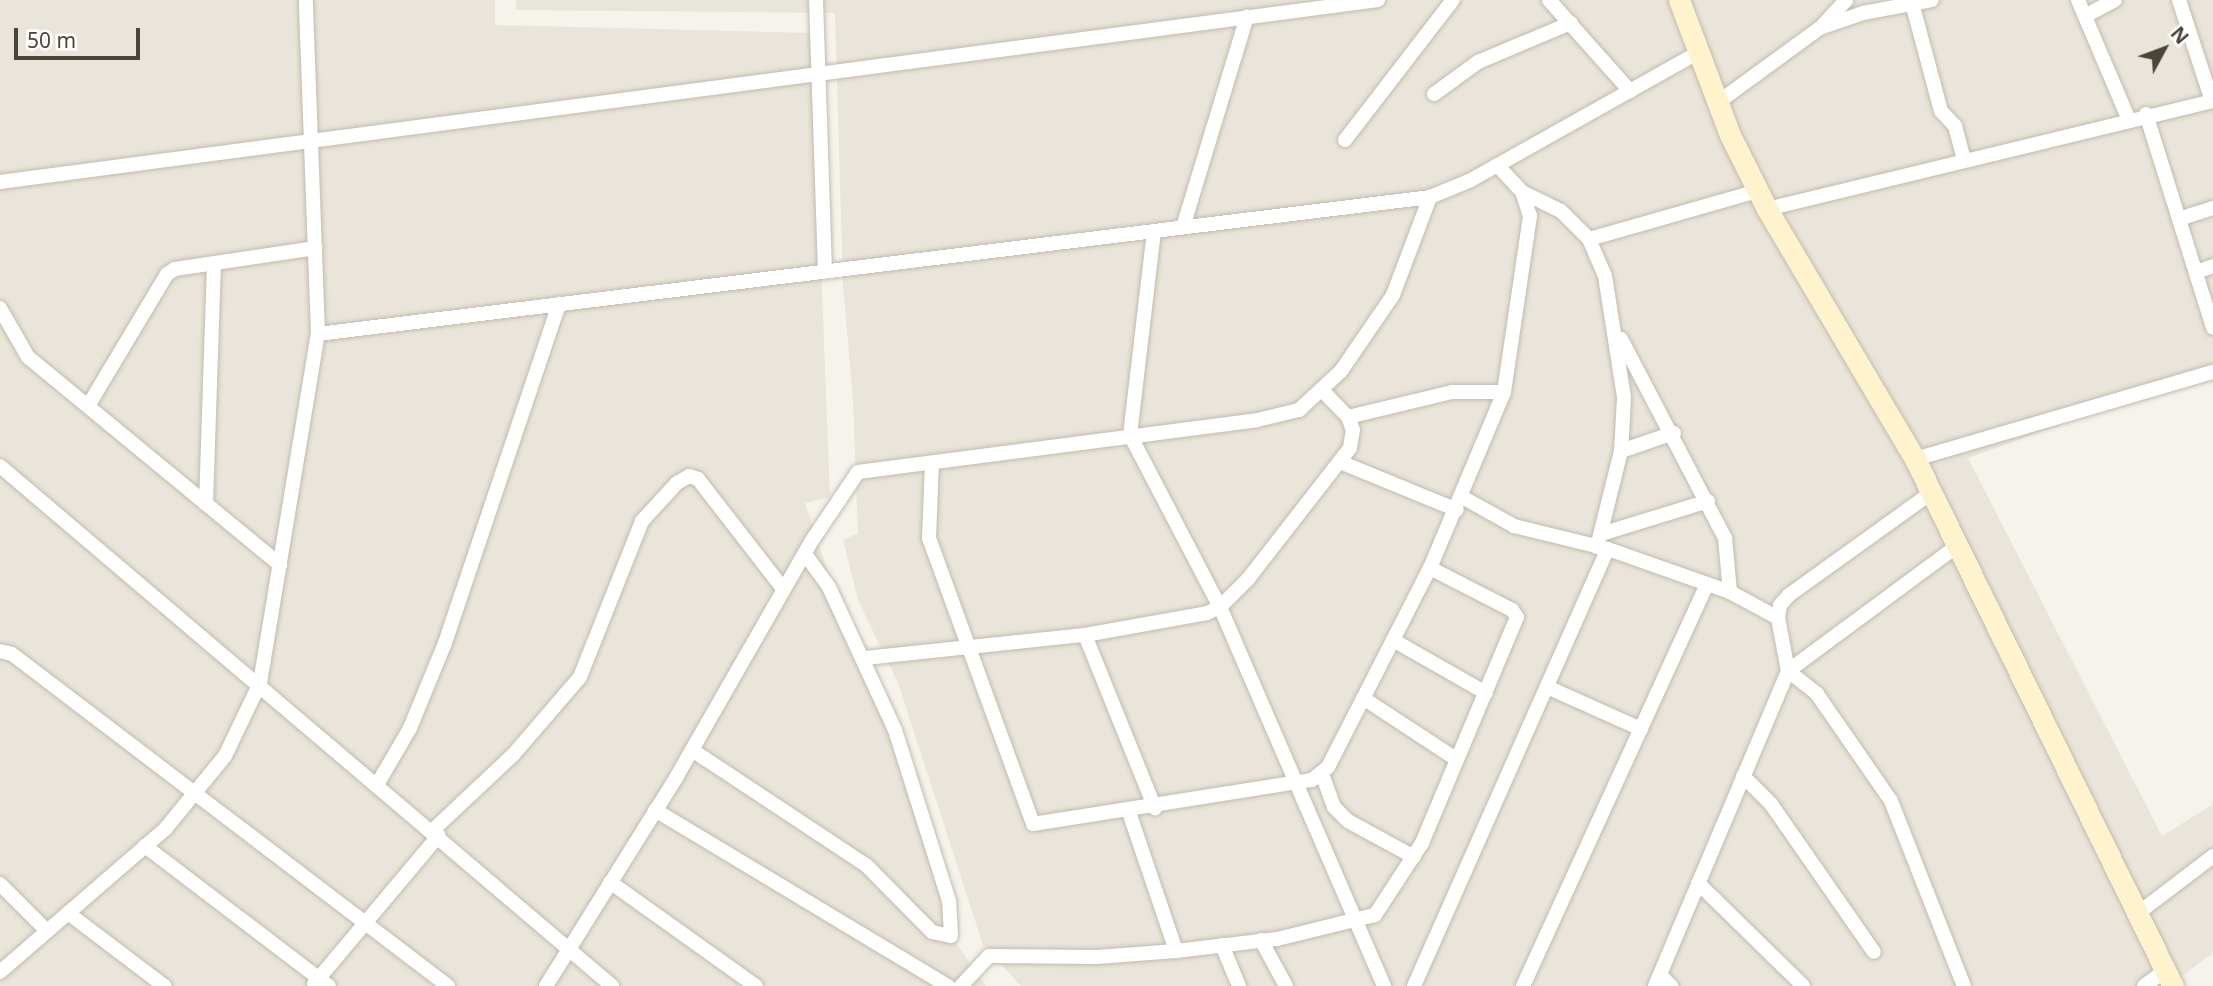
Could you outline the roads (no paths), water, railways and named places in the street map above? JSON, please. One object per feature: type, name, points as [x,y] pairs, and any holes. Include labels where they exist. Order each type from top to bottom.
[{"type":"main road","points":[[1679,0],[1717,103],[1763,200],[1915,459],[2169,978]]},
{"type":"street","points":[[0,972],[145,846],[193,795],[225,756],[260,683],[318,334],[306,0]]},
{"type":"street","points":[[816,0],[825,271]]},
{"type":"street","points":[[0,182],[1378,0]]},
{"type":"street","points":[[1345,140],[1453,0]]},
{"type":"street","points":[[1549,0],[1630,91]]},
{"type":"street","points":[[1717,103],[1820,27],[1846,0]]},
{"type":"street","points":[[1820,27],[1932,0]]},
{"type":"street","points":[[2078,0],[2128,118]]},
{"type":"street","points":[[2085,16],[2115,0]]},
{"type":"street","points":[[1589,239],[1763,200],[1964,160],[2128,118],[2213,101],[2179,0]]},
{"type":"street","points":[[1912,3],[1941,111],[1955,126],[1964,160]]},
{"type":"street","points":[[1183,227],[1247,17]]},
{"type":"street","points":[[1434,94],[1478,62],[1571,23]]},
{"type":"street","points":[[318,334],[1430,197],[1497,165],[1697,53]]},
{"type":"street","points":[[2146,114],[2213,328]]},
{"type":"street","points":[[932,463],[929,538],[971,645],[1033,824],[1298,785],[1322,774],[1430,568],[1504,392],[1530,216],[1521,192],[1497,165]]},
{"type":"street","points":[[1414,986],[1547,687],[1602,543],[1620,451],[1624,398],[1617,333],[1605,276],[1589,239],[1560,211],[1521,192]]},
{"type":"street","points":[[547,986],[692,750],[808,548],[858,472],[1258,420],[1299,410],[1324,391],[1393,295],[1430,197]]},
{"type":"street","points":[[2179,219],[2213,208]]},
{"type":"street","points":[[1154,231],[1130,435],[1220,607],[1298,785],[1353,922],[1384,986]]},
{"type":"street","points":[[88,407],[167,274],[175,269],[315,248]]},
{"type":"street","points":[[206,504],[214,263]]},
{"type":"street","points":[[2196,272],[2213,266]]},
{"type":"street","points":[[378,783],[410,728],[445,643],[559,304]]},
{"type":"street","points":[[0,308],[28,357],[279,565]]},
{"type":"street","points":[[1617,333],[1674,433],[1725,538],[1730,592]]},
{"type":"street","points":[[1915,459],[2213,372]]},
{"type":"street","points":[[868,658],[1085,635],[1207,613],[1220,607],[1248,579],[1350,448],[1353,430],[1348,417],[1324,391]]},
{"type":"street","points":[[1348,417],[1452,392],[1504,392]]},
{"type":"street","points":[[1620,451],[1674,433]]},
{"type":"street","points":[[1340,462],[1459,503],[1514,526],[1602,543],[1706,587],[1730,592],[1778,618]]},
{"type":"street","points":[[0,466],[378,783],[612,986]]},
{"type":"street","points":[[145,846],[320,984],[436,833],[513,755],[580,677],[642,521],[677,483],[689,476],[698,479],[784,590]]},
{"type":"street","points":[[1931,492],[1788,595],[1778,618],[1788,671],[1817,694],[1891,801],[1965,986]]},
{"type":"street","points":[[1602,543],[1708,501]]},
{"type":"street","points":[[1662,982],[1698,883],[1788,671],[1957,546]]},
{"type":"street","points":[[692,750],[866,865],[932,932],[951,936],[949,901],[895,730],[868,658],[808,548]]},
{"type":"street","points":[[962,984],[977,964],[989,956],[1097,957],[1176,951],[1261,940],[1376,915],[1414,857],[1517,617],[1512,610],[1430,568]]},
{"type":"street","points":[[1523,986],[1706,587]]},
{"type":"street","points":[[1085,635],[1155,808]]},
{"type":"street","points":[[1393,640],[1486,693]]},
{"type":"street","points":[[0,651],[12,654],[365,926],[448,986]]},
{"type":"street","points":[[1547,687],[1641,729]]},
{"type":"street","points":[[1363,698],[1456,759]]},
{"type":"street","points":[[1322,774],[1334,807],[1348,821],[1414,857]]},
{"type":"street","points":[[1743,776],[1771,804],[1874,952]]},
{"type":"street","points":[[655,810],[948,986]]},
{"type":"street","points":[[1129,811],[1176,951]]},
{"type":"street","points":[[2137,914],[2213,856]]},
{"type":"street","points":[[610,882],[756,986]]},
{"type":"street","points":[[1698,883],[1803,986]]},
{"type":"street","points":[[0,884],[47,931]]},
{"type":"street","points":[[68,913],[164,986]]},
{"type":"street","points":[[1261,940],[1286,986]]},
{"type":"street","points":[[1222,945],[1239,986]]},
{"type":"street","points":[[2144,986],[2169,978]]}]
